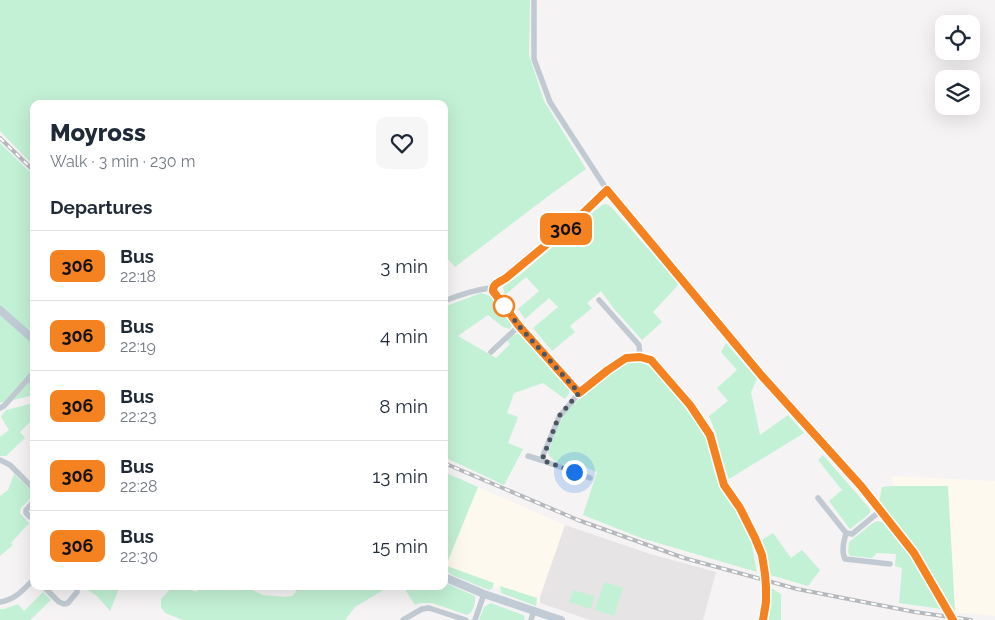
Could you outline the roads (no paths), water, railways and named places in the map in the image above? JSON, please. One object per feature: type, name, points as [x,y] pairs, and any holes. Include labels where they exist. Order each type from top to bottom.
[{"type":"street","points":[[534,0],[534,59],[550,102],[607,190],[761,375],[861,486],[914,553],[941,598]]},
{"type":"street","points":[[448,300],[473,291],[493,288],[576,220],[607,190]]},
{"type":"street","points":[[493,288],[494,293],[519,326],[579,393]]},
{"type":"street","points":[[599,300],[639,344],[640,357]]},
{"type":"street","points":[[0,310],[30,336]]},
{"type":"street","points":[[490,352],[519,326]]},
{"type":"street","points":[[542,460],[559,416],[579,393],[626,358],[640,357],[651,360],[690,405],[710,435],[724,485],[740,508],[755,538],[762,555],[765,574],[766,602],[763,620]]},
{"type":"street","points":[[2,407],[30,377]]},
{"type":"street","points":[[528,456],[590,478]]},
{"type":"street","points":[[0,460],[10,465],[30,485]]},
{"type":"street","points":[[818,498],[846,533],[852,534],[880,511]]},
{"type":"street","points":[[30,506],[26,510],[30,517]]},
{"type":"street","points":[[846,533],[843,543],[843,556],[845,559],[890,564]]},
{"type":"street","points":[[448,579],[484,594],[561,620]]},
{"type":"street","points":[[0,602],[8,601],[16,596],[30,583]]},
{"type":"street","points":[[47,590],[59,602],[68,604],[78,592],[78,590]]},
{"type":"street","points":[[475,620],[484,594]]},
{"type":"street","points":[[403,620],[422,609],[429,608],[466,620]]},
{"type":"street","points":[[531,620],[534,610]]},
{"type":"railway","points":[[0,138],[30,167]]},
{"type":"railway","points":[[448,465],[578,520],[684,558],[797,589],[915,612],[971,620]]}]
